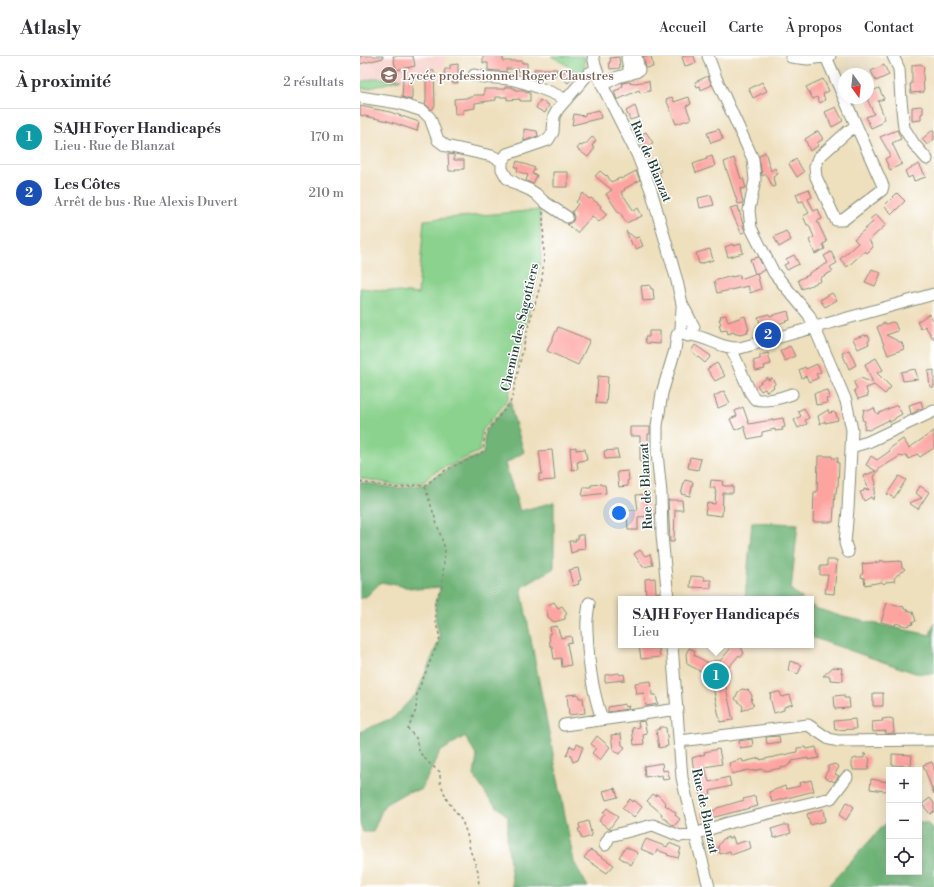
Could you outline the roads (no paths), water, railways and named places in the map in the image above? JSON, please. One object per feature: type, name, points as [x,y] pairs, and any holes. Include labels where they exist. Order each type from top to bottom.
[{"type":"street","name":"Rue de Blanzat","points":[[593,56],[596,70],[602,85],[637,154],[651,190],[677,281],[688,329],[678,335],[662,394],[657,426],[657,453],[661,493],[662,535],[668,596]]},
{"type":"street","points":[[628,56],[627,58],[630,74]]},
{"type":"street","points":[[602,85],[618,77],[639,70],[636,56]]},
{"type":"street","points":[[708,56],[716,78],[754,164],[755,180],[749,210],[751,228],[774,273],[809,315],[846,401],[852,430],[845,543],[848,552]]},
{"type":"street","points":[[791,57],[808,59],[828,56],[856,126],[883,186],[882,190],[843,220],[836,220],[816,177],[815,167],[818,158],[847,132],[856,126]]},
{"type":"street","points":[[893,56],[899,69],[904,128],[914,144],[926,158]]},
{"type":"street","points":[[567,217],[543,201],[530,190],[518,185],[508,178],[502,169],[502,161],[508,154],[548,140],[553,132],[554,116],[589,73],[596,70]]},
{"type":"street","points":[[474,75],[484,78],[514,80],[559,95],[566,100]]},
{"type":"street","points":[[360,97],[398,103],[423,112],[430,118],[438,140],[446,146],[492,156],[502,161]]},
{"type":"street","points":[[688,329],[719,345],[732,348],[752,345],[934,294]]},
{"type":"street","points":[[732,348],[750,392],[755,399],[762,401],[776,399],[792,394]]},
{"type":"street","points":[[851,447],[868,442],[934,411]]},
{"type":"street","points":[[589,603],[586,629],[590,670],[596,702],[601,716],[607,719]]},
{"type":"street","name":"Rue de Blanzat","points":[[672,648],[682,778],[709,887]]},
{"type":"street","points":[[564,725],[678,709]]},
{"type":"street","points":[[680,741],[808,725],[829,739],[838,741],[934,740]]},
{"type":"street","points":[[605,845],[610,836],[653,825],[680,836],[695,834],[728,823],[831,798],[847,777]]},
{"type":"place","name":"Lycée professionnel Roger Claustres","points":[[389,75]]},
{"type":"place","name":"Les Côtes","points":[[768,335]]},
{"type":"place","name":"SAJH Foyer Handicapés","points":[[716,676]]}]
